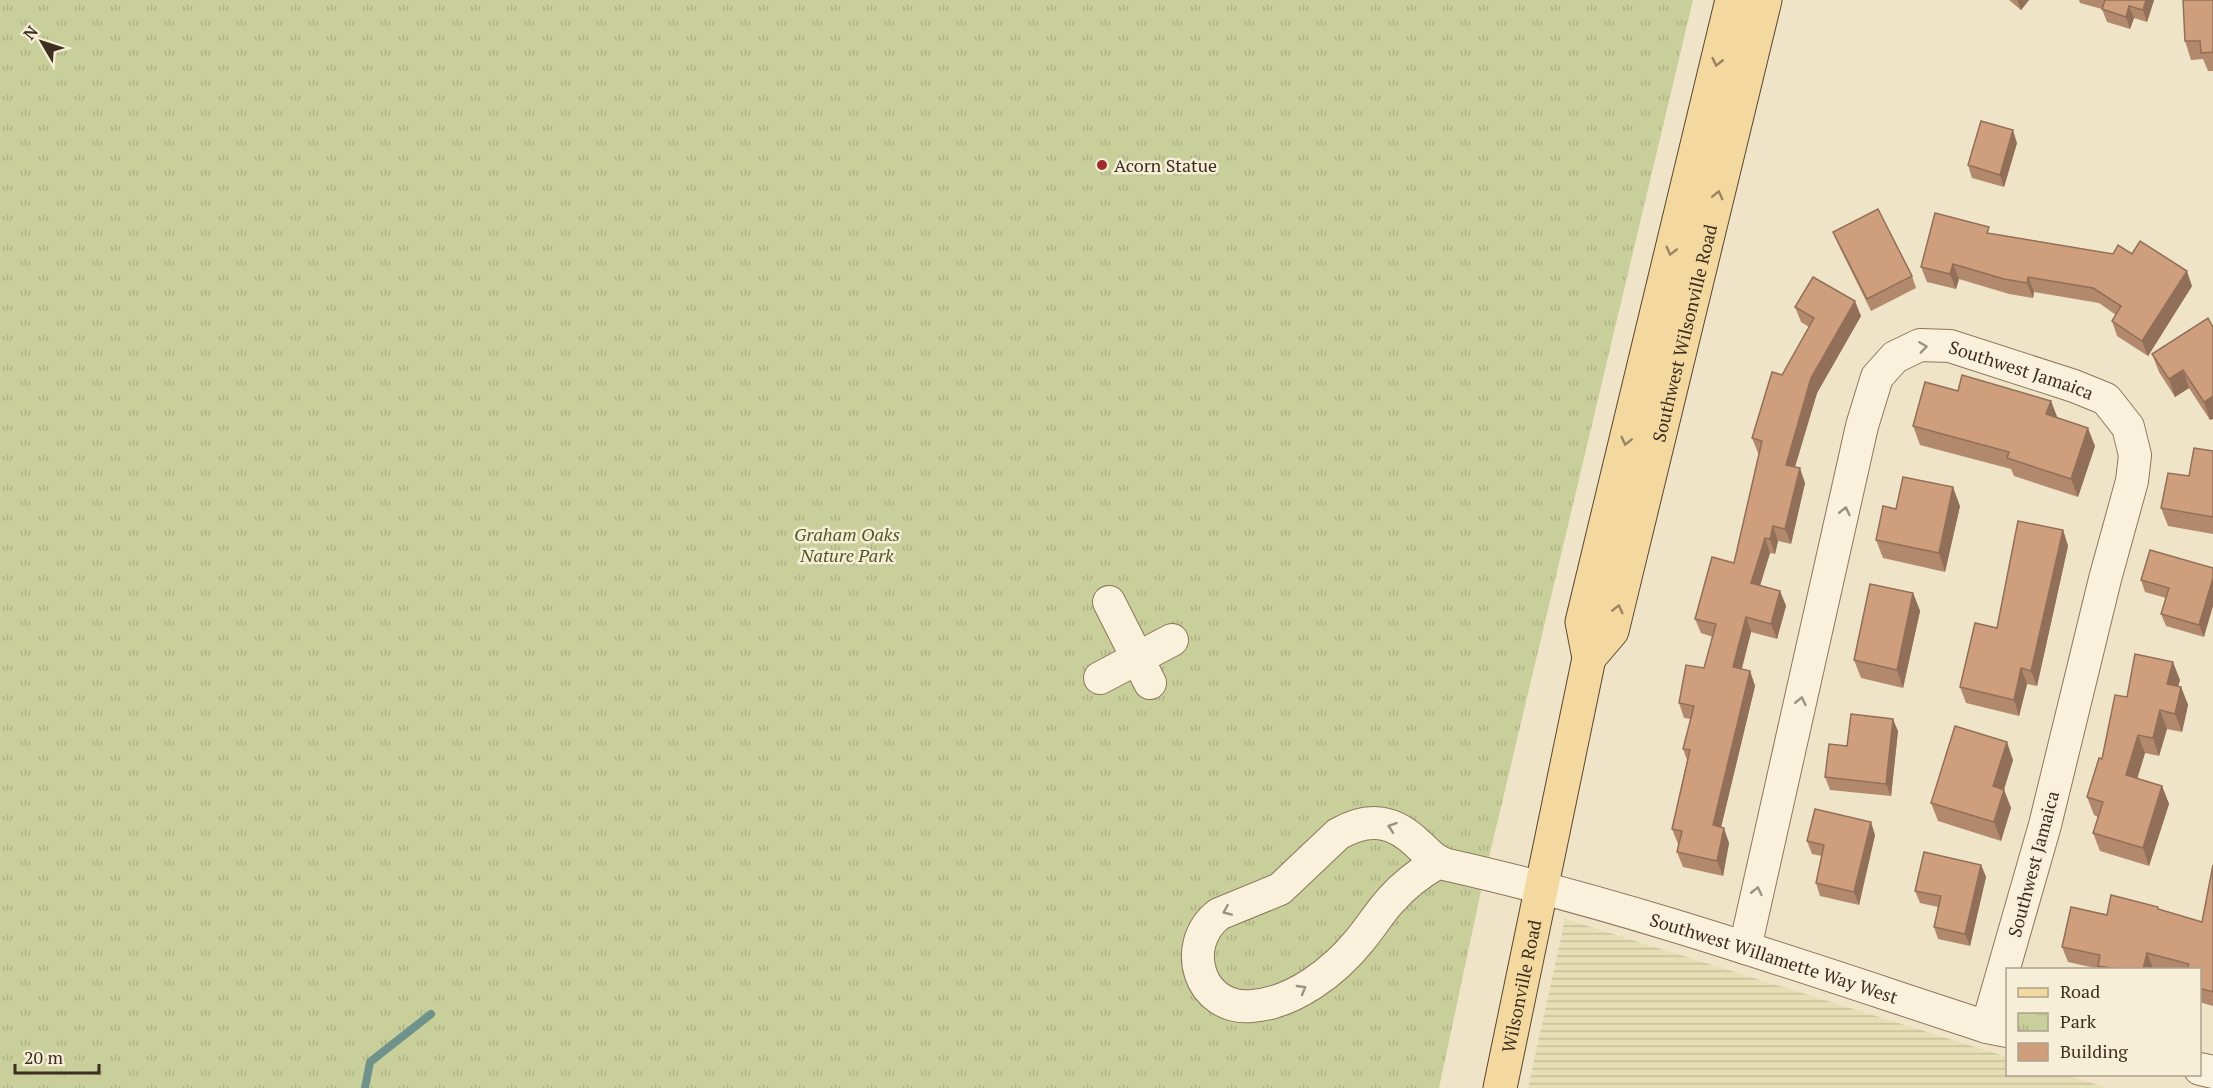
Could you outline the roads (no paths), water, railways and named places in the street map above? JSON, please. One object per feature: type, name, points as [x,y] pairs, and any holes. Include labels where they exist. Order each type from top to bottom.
[{"type":"main road","name":"Southwest Wilsonville Road","points":[[1542,886],[1589,658],[1582,622],[1731,0]]},
{"type":"main road","name":"Southwest Wilsonville Road","points":[[1589,658],[1612,631],[1765,0]]},
{"type":"main road","name":"Wilsonville Road","points":[[1500,1088],[1542,886]]},
{"type":"street","name":"Southwest Jamaica","points":[[1744,948],[1862,426],[1877,377],[1895,357],[1920,345],[1950,346],[2074,386],[2106,399],[2128,427],[2135,455],[2132,481],[2011,968]]},
{"type":"street","points":[[1109,603],[1144,671]]},
{"type":"street","points":[[1100,678],[1144,671],[1172,640]]},
{"type":"street","points":[[1371,823],[1398,828],[1437,863],[1401,889],[1352,950],[1333,968],[1292,995],[1253,1006],[1231,1004],[1212,992],[1199,973],[1197,950],[1211,920],[1219,914],[1280,889],[1348,827],[1371,823]]},
{"type":"street","name":"Southwest Willamette Way West","points":[[1437,863],[1542,886],[1997,1029]]},
{"type":"street","name":"Southwest Jamaica","points":[[1997,1029],[2006,991]]},
{"type":"waterway","points":[[365,1088],[370,1062],[431,1014]]},
{"type":"place","name":"Acorn Statue","points":[[1102,165]]},
{"type":"park label","name":"Graham Oaks Nature Park","points":[[847,544]]}]
